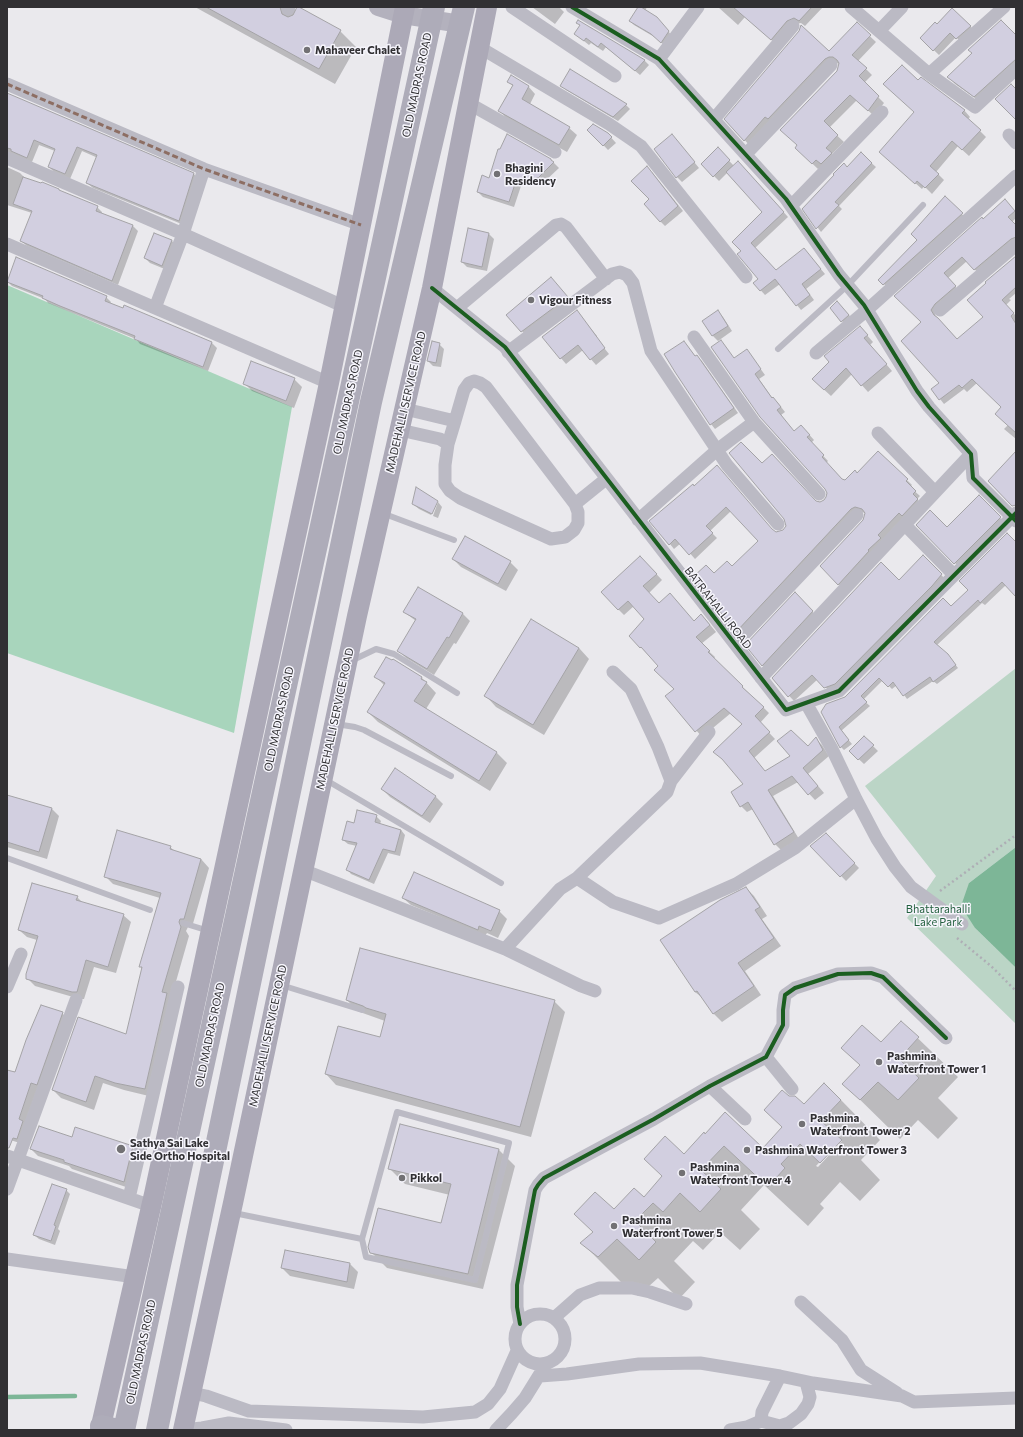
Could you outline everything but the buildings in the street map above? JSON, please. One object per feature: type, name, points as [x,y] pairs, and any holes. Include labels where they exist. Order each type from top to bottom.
[{"type":"highway","name":"OLD MADRAS ROAD","points":[[124,1430],[433,13]]},
{"type":"highway","name":"OLD MADRAS ROAD","points":[[157,1430],[371,402],[463,15]]},
{"type":"main road","points":[[378,7],[404,11],[463,15]]},
{"type":"main road","name":"MADEHALLI SERVICE ROAD","points":[[183,1430],[231,1212],[347,662],[432,288],[487,7]]},
{"type":"main road","points":[[106,1429],[135,1277],[345,307],[404,11]]},
{"type":"street","points":[[512,7],[615,76]]},
{"type":"street","points":[[572,7],[659,58],[786,199],[848,285],[868,310],[921,396],[971,454],[973,478],[1015,517]]},
{"type":"street","points":[[659,58],[698,7]]},
{"type":"street","points":[[851,7],[929,74],[975,107],[1016,69]]},
{"type":"street","points":[[879,31],[902,7]]},
{"type":"street","points":[[929,74],[1004,7]]},
{"type":"street","points":[[714,119],[793,26]]},
{"type":"street","points":[[479,48],[609,124],[641,146],[746,277]]},
{"type":"street","points":[[746,154],[831,65]]},
{"type":"street","points":[[7,84],[204,169],[361,225]]},
{"type":"street","points":[[468,104],[555,152]]},
{"type":"street","points":[[791,206],[882,112]]},
{"type":"street","points":[[7,158],[183,234],[345,307]]},
{"type":"street","points":[[155,308],[183,234],[204,169]]},
{"type":"street","points":[[816,352],[868,310],[1016,176]]},
{"type":"street","points":[[457,308],[556,224],[566,226],[606,279]]},
{"type":"street","points":[[7,244],[329,383]]},
{"type":"street","points":[[940,310],[1016,245]]},
{"type":"street","points":[[508,352],[612,274],[620,272],[627,275],[633,283],[651,352],[727,465],[778,524]]},
{"type":"street","name":"BATRAHALLI ROAD","points":[[432,288],[505,347],[786,710],[839,691],[954,575],[1015,517]]},
{"type":"street","points":[[694,337],[754,422],[819,494]]},
{"type":"street","points":[[474,381],[486,387],[575,504],[579,518],[578,524],[574,530],[565,537],[551,538],[460,498],[450,491],[445,484],[445,465],[448,444],[455,421],[464,390],[469,383],[474,381]]},
{"type":"street","points":[[405,409],[455,421]]},
{"type":"street","points":[[638,520],[717,450],[754,422]]},
{"type":"street","points":[[400,430],[440,439],[448,444]]},
{"type":"street","points":[[878,433],[935,492]]},
{"type":"street","points":[[761,678],[971,454]]},
{"type":"street","points":[[575,504],[606,479]]},
{"type":"street","points":[[735,644],[856,515]]},
{"type":"street","points":[[905,525],[954,575]]},
{"type":"street","points":[[613,672],[631,689],[658,747],[671,781]]},
{"type":"street","points":[[806,703],[832,749],[877,839],[911,888],[962,924]]},
{"type":"street","points":[[505,949],[560,889],[577,878],[667,792],[671,781],[709,732]]},
{"type":"street","points":[[577,878],[613,902],[659,918],[736,884],[795,848],[856,799]]},
{"type":"street","points":[[303,870],[505,949],[581,986],[595,991]]},
{"type":"street","points":[[7,987],[21,954]]},
{"type":"street","points":[[520,1324],[517,1308],[517,1286],[535,1190],[538,1185],[544,1178],[654,1119],[710,1086],[766,1058],[783,1025],[782,1010],[785,995],[795,988],[838,974],[871,973],[883,977],[946,1038]]},
{"type":"street","points":[[129,1198],[178,987]]},
{"type":"street","points":[[7,1189],[12,1158],[76,1000]]},
{"type":"street","points":[[766,1058],[792,1089]]},
{"type":"street","points":[[710,1086],[745,1119]]},
{"type":"street","points":[[12,1158],[151,1206]]},
{"type":"street","points":[[7,1259],[135,1277]]},
{"type":"street","points":[[554,1318],[580,1295],[599,1288],[632,1288],[650,1292],[686,1304]]},
{"type":"street","points":[[801,1302],[842,1340],[861,1370],[914,1402],[1016,1398]]},
{"type":"street","points":[[538,1314],[546,1314],[554,1318],[560,1324],[566,1340],[560,1355],[554,1361],[538,1365],[529,1363],[522,1358],[514,1344],[514,1335],[520,1324],[530,1316],[538,1314]]},
{"type":"street","points":[[192,1393],[206,1396],[249,1411],[423,1417],[475,1412],[488,1404],[500,1389],[517,1351]]},
{"type":"street","points":[[540,1376],[567,1374],[639,1364],[700,1363],[780,1376],[806,1382],[902,1396]]},
{"type":"street","points":[[496,1430],[512,1413],[540,1376],[546,1364]]},
{"type":"street","points":[[761,1421],[762,1412],[780,1376]]},
{"type":"street","points":[[730,1430],[747,1427],[761,1421],[780,1426],[789,1423],[801,1414],[808,1404],[810,1397],[806,1382]]},
{"type":"street","points":[[183,1430],[229,1423],[286,1430]]},
{"type":"lane","points":[[778,349],[848,285],[923,205]]},
{"type":"lane","points":[[381,512],[454,540]]},
{"type":"lane","points":[[347,662],[376,649],[394,654],[457,692]]},
{"type":"lane","points":[[334,724],[364,730],[451,776]]},
{"type":"lane","points":[[323,778],[500,883]]},
{"type":"lane","points":[[7,858],[150,910]]},
{"type":"lane","points":[[183,923],[210,932]]},
{"type":"lane","points":[[279,985],[362,1010]]},
{"type":"lane","points":[[397,1112],[509,1143],[475,1280],[366,1257],[362,1239],[397,1112]]},
{"type":"lane","points":[[231,1212],[362,1239]]},
{"type":"path","points":[[935,895],[1016,835]]},
{"type":"path","points":[[952,934],[991,966],[1016,991]]},
{"type":"green space","name":"Bhattarahalli Lake Park","points":[[1016,668],[1016,847],[969,883],[975,928],[1016,968],[1016,1024],[907,918],[936,876],[865,786]]},
{"type":"shaded area","points":[[7,285],[292,407],[234,733],[7,653]]},
{"type":"shaded area","points":[[1016,847],[1016,968],[975,928],[961,906],[969,883]]},
{"type":"waterway","points":[[7,1397],[75,1396]]},
{"type":"marked path","points":[[7,84],[204,169],[361,225]]},
{"type":"cycle path","points":[[572,7],[659,59],[786,199],[839,275],[864,305],[917,391],[929,407],[971,454],[973,478],[1016,521]]},
{"type":"cycle path","points":[[432,288],[505,347],[786,710],[839,691],[1016,513]]},
{"type":"cycle path","points":[[520,1324],[517,1307],[517,1285],[535,1190],[538,1185],[544,1178],[654,1119],[710,1086],[766,1057],[783,1025],[785,995],[795,988],[838,974],[871,973],[883,977],[946,1038]]},
{"type":"place","name":"Mahaveer Chalet","points":[[307,50]]},
{"type":"place","name":"Bhagini Residency","points":[[497,174]]},
{"type":"place","name":"Vigour Fitness","points":[[531,300]]},
{"type":"place","name":"Pashmina Waterfront Tower 1","points":[[879,1062]]},
{"type":"place","name":"Pashmina Waterfront Tower 2","points":[[802,1124]]},
{"type":"place","name":"Sathya Sai Lake Side Ortho Hospital","points":[[121,1149]]},
{"type":"place","name":"Pashmina Waterfront Tower 3","points":[[747,1150]]},
{"type":"place","name":"Pashmina Waterfront Tower 4","points":[[682,1173]]},
{"type":"place","name":"Pikkol","points":[[402,1178]]},
{"type":"place","name":"Pashmina Waterfront Tower 5","points":[[614,1226]]}]
